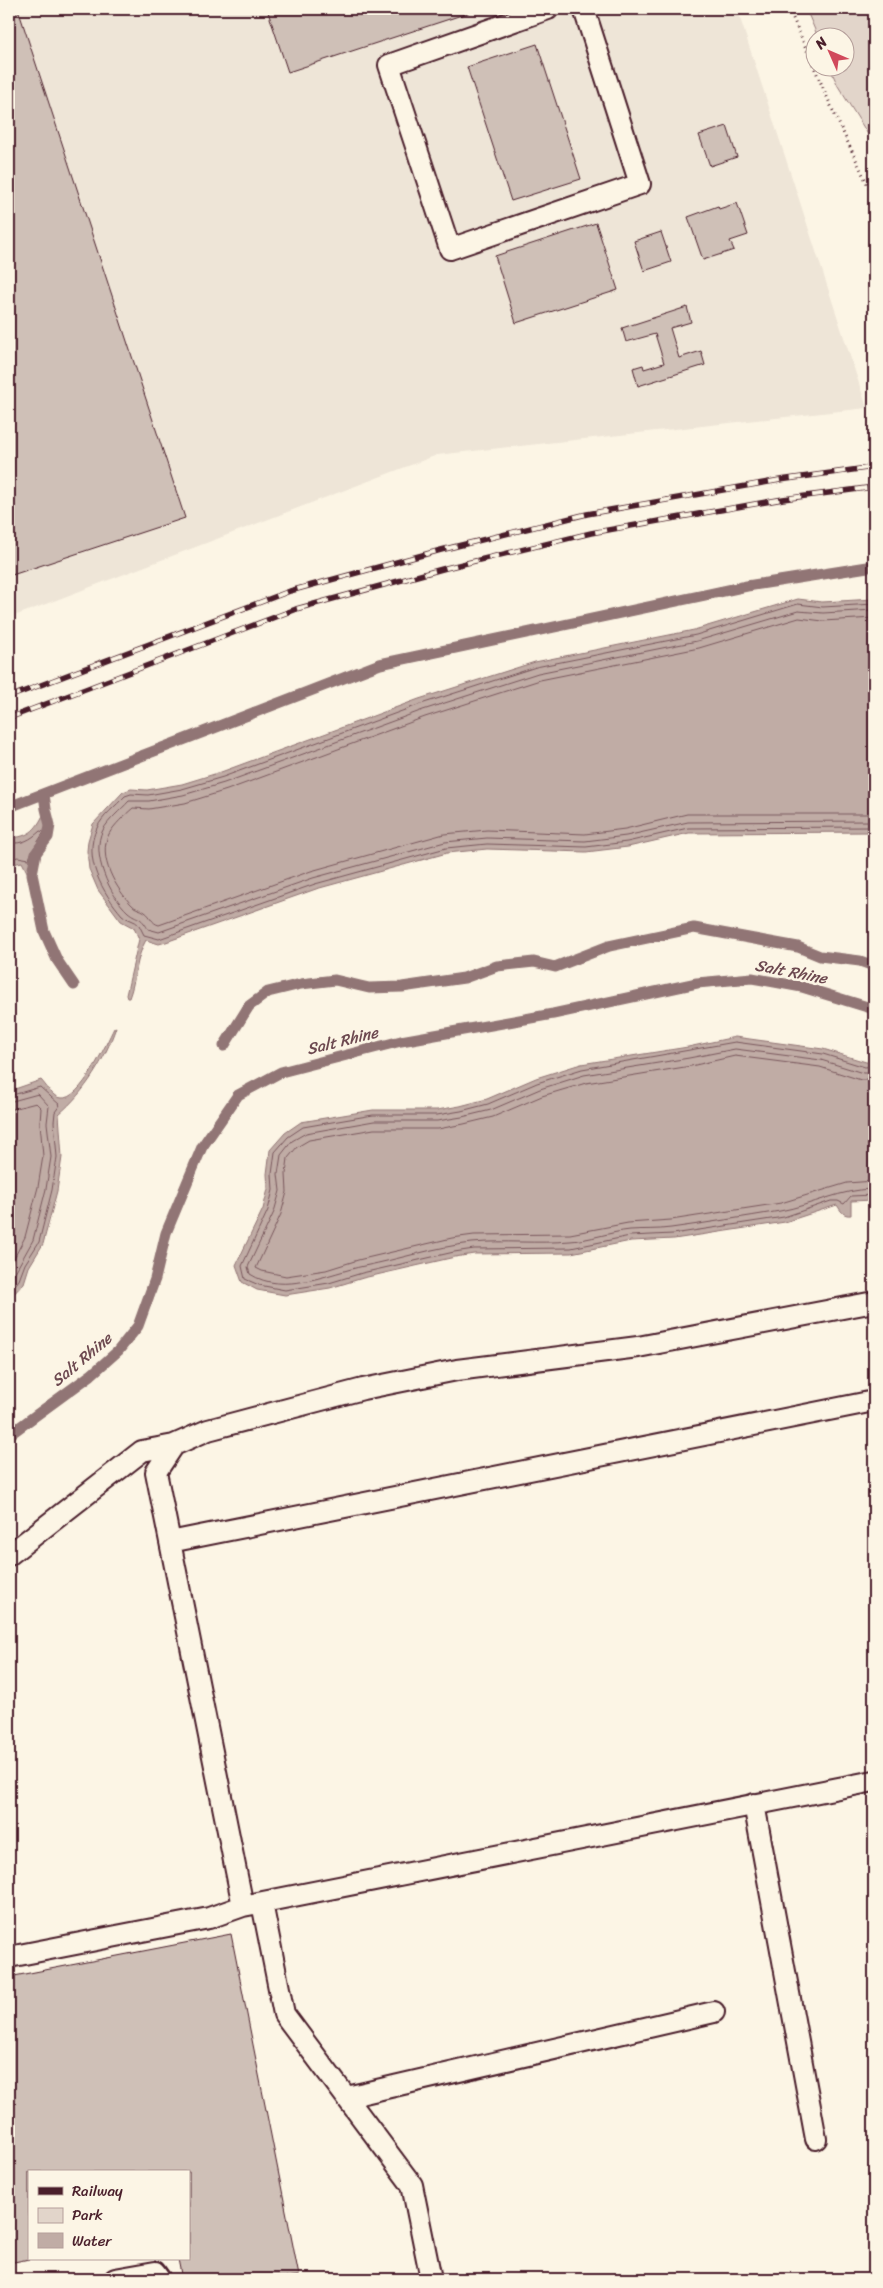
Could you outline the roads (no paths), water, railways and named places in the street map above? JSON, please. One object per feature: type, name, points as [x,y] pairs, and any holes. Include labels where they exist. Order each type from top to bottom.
[{"type":"lane","points":[[548,9],[389,65],[450,249],[640,184],[584,9]]},
{"type":"lane","points":[[9,1555],[142,1451],[174,1445],[208,1430],[363,1389],[420,1377],[457,1370],[638,1348],[874,1302]]},
{"type":"lane","points":[[170,1542],[874,1401]]},
{"type":"lane","points":[[174,1445],[156,1472],[252,1905],[284,2014],[412,2184],[431,2279]]},
{"type":"lane","points":[[9,1957],[209,1918],[252,1905],[874,1781]]},
{"type":"lane","points":[[754,1804],[816,2139]]},
{"type":"lane","points":[[347,2097],[714,2012]]},
{"type":"lane","points":[[115,2279],[155,2272],[160,2279]]},
{"type":"water","points":[[798,599],[822,602],[874,599],[874,832],[689,833],[628,847],[586,852],[487,849],[447,853],[316,889],[166,942],[159,944],[146,940],[140,954],[129,998],[127,998],[126,995],[139,939],[134,928],[121,921],[98,890],[89,869],[87,851],[93,824],[123,792],[131,789],[147,790],[182,784],[221,772],[419,699],[535,662],[694,630]]},
{"type":"water","points":[[46,809],[50,825],[48,837],[36,853],[33,877],[29,876],[22,862],[9,865],[9,838],[23,836],[32,831],[40,822]]},
{"type":"water","points":[[116,1027],[100,1063],[86,1086],[59,1114],[62,1157],[57,1191],[43,1244],[29,1267],[24,1283],[9,1299],[9,1091],[41,1080],[55,1096],[61,1098],[69,1097],[77,1091],[92,1070]]},
{"type":"water","points":[[735,1037],[823,1049],[866,1062],[874,1062],[874,1200],[851,1201],[851,1215],[844,1214],[837,1205],[785,1222],[674,1239],[631,1241],[571,1253],[474,1254],[363,1278],[330,1288],[285,1295],[257,1290],[242,1282],[236,1265],[263,1209],[268,1189],[267,1174],[270,1150],[285,1133],[301,1122],[373,1110],[437,1110],[460,1106],[487,1099],[536,1078],[581,1064],[688,1047]]},
{"type":"waterway","points":[[9,807],[380,664],[747,586],[874,566]]},
{"type":"waterway","points":[[44,794],[50,825],[48,837],[36,853],[32,874],[44,931],[57,960],[74,985]]},
{"type":"waterway","name":"Salt Rhine","points":[[224,1046],[249,1006],[268,992],[301,984],[335,980],[369,988],[402,987],[464,978],[497,966],[534,962],[555,967],[609,946],[694,928],[798,947],[820,956],[860,961],[874,966]]},
{"type":"waterway","name":"Salt Rhine","points":[[9,1435],[91,1375],[118,1351],[138,1326],[155,1279],[166,1233],[202,1147],[238,1095],[281,1072],[401,1041],[553,1014],[697,983],[752,978],[802,987],[874,1009]]},
{"type":"railway","points":[[9,697],[290,591],[441,550],[587,514],[780,480],[874,467]]},
{"type":"railway","points":[[9,718],[296,609],[446,568],[591,533],[783,499],[874,487]]}]
